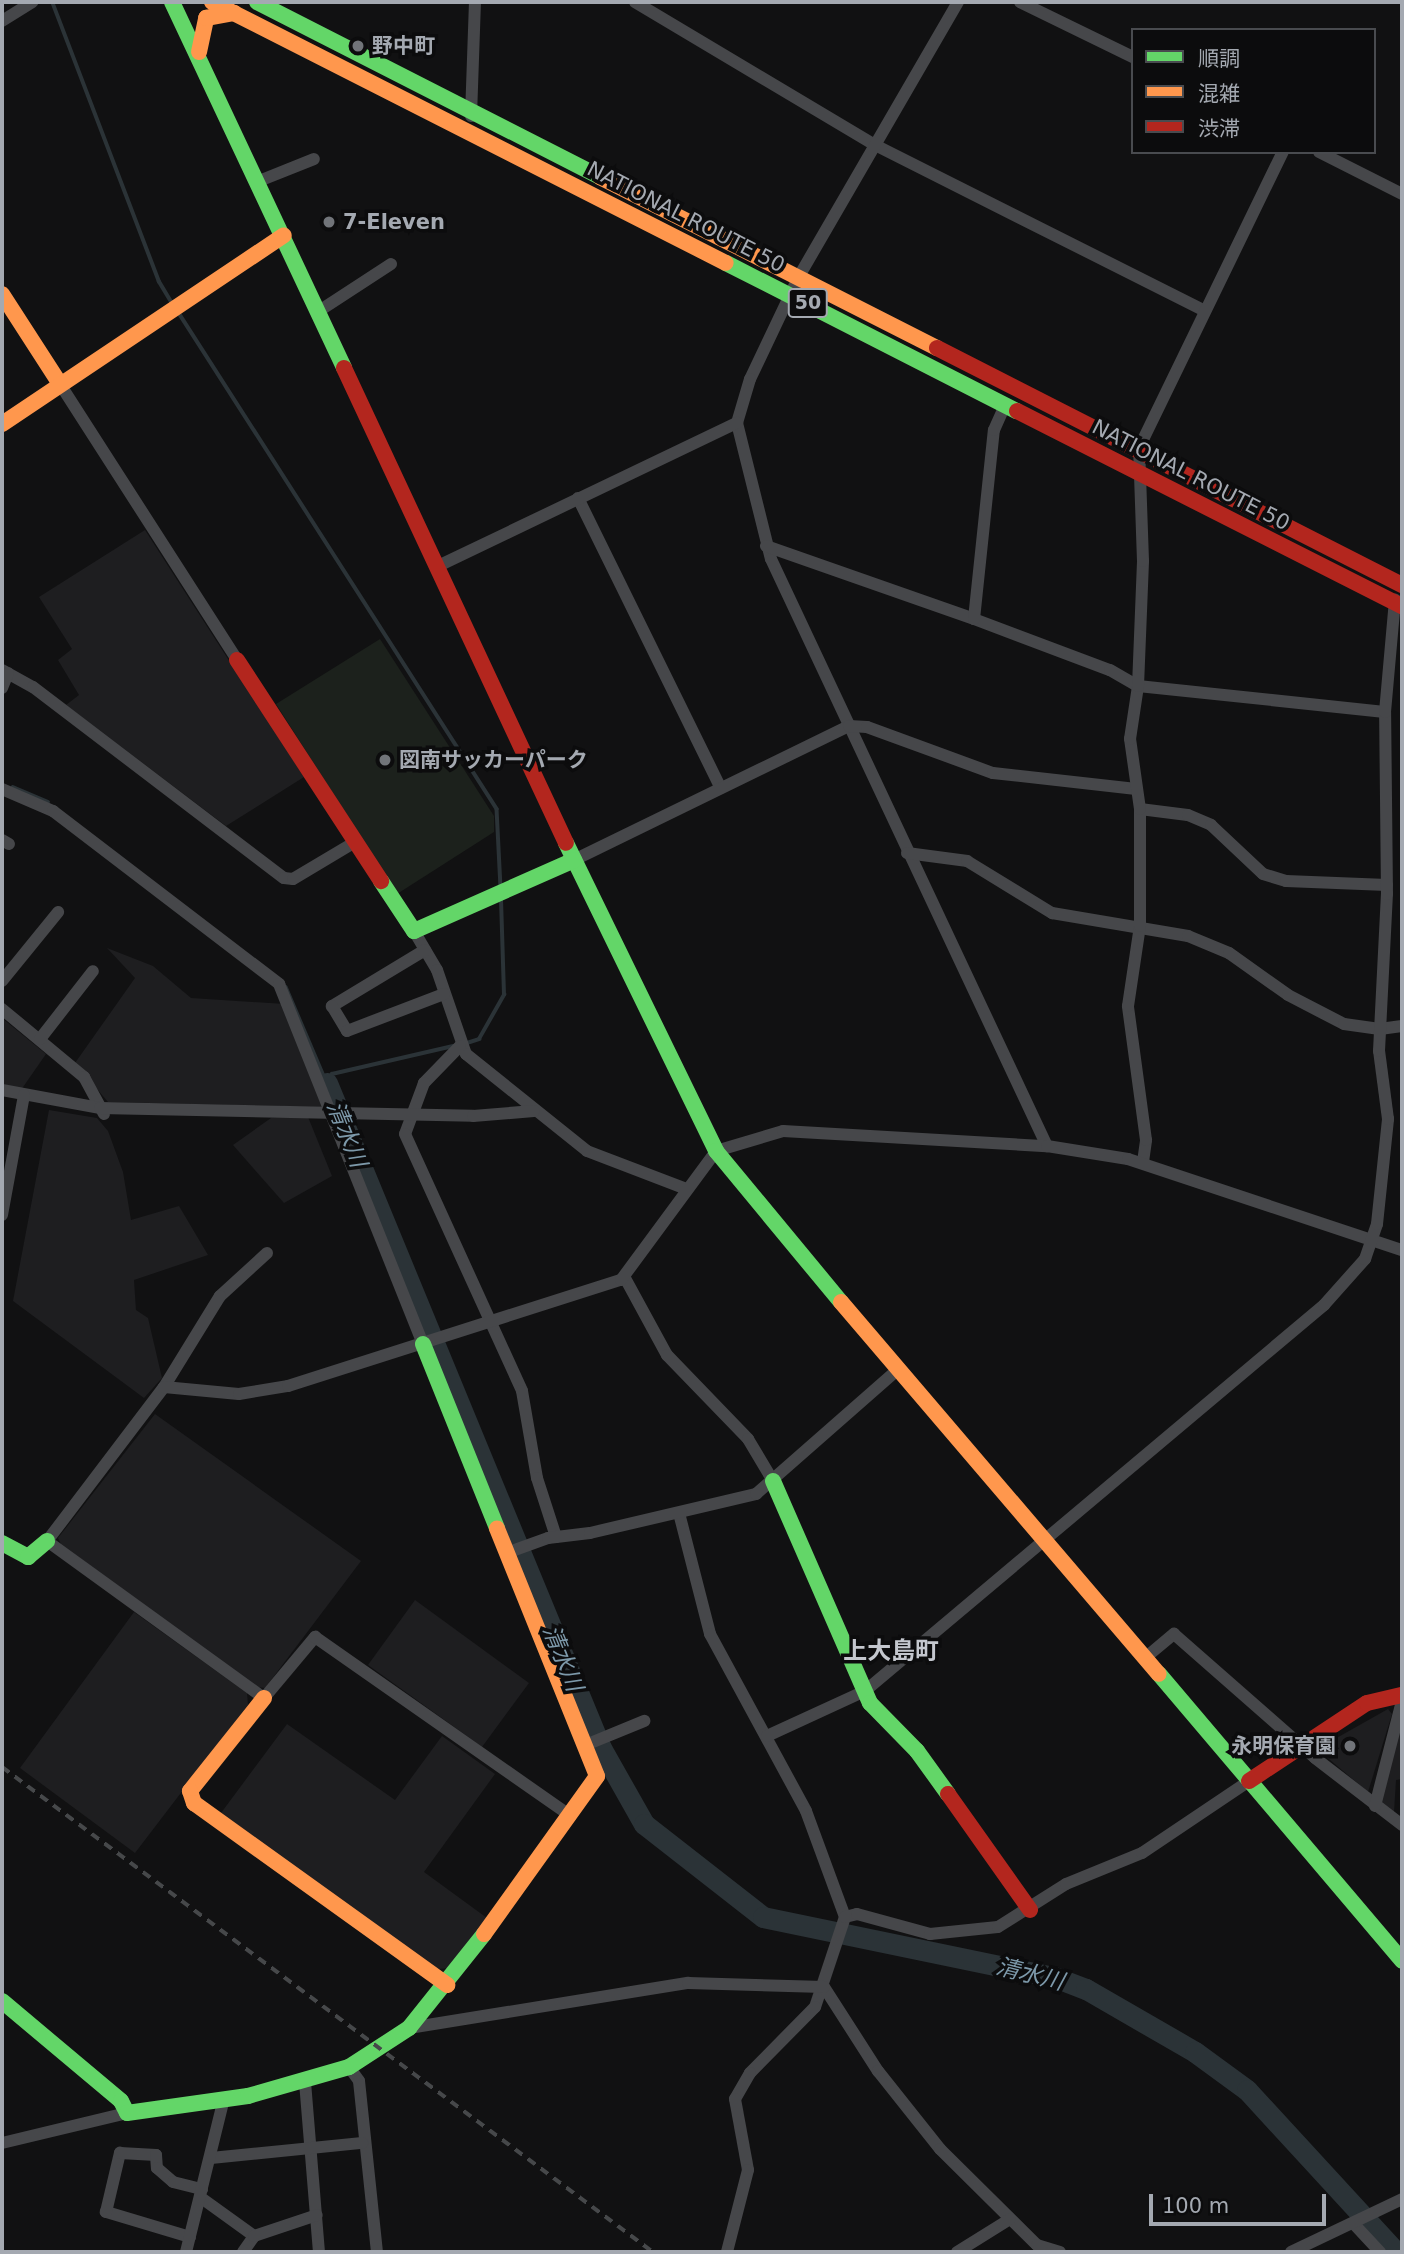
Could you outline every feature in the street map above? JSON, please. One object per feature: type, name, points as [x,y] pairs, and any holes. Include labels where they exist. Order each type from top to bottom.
[{"type":"main road","points":[[172,2],[259,181],[573,860],[716,1151],[1042,1543],[1250,1779],[1402,1961]]},
{"type":"main road","name":"NATIONAL ROUTE 50","points":[[212,2],[469,130],[1398,604]]},
{"type":"main road","name":"NATIONAL ROUTE 50","points":[[257,2],[1401,582]]},
{"type":"main road","points":[[199,56],[199,30],[206,18],[235,13]]},
{"type":"main road","points":[[2,424],[284,235]]},
{"type":"main road","points":[[2,294],[60,384]]},
{"type":"main road","points":[[237,660],[414,931],[573,860]]},
{"type":"main road","points":[[2,2001],[121,2101],[127,2113],[224,2099],[304,2082],[349,2067],[409,2028],[447,1985],[599,1774],[594,1742],[429,1342]]},
{"type":"main road","points":[[773,1481],[865,1691],[878,1714],[917,1751],[1030,1910]]},
{"type":"main road","points":[[2,1543],[28,1557],[47,1541]]},
{"type":"main road","points":[[1250,1779],[1300,1743],[1367,1703],[1402,1695]]},
{"type":"main road","points":[[264,1698],[190,1791],[194,1803],[447,1985]]},
{"type":"street","points":[[2,21],[33,2]]},
{"type":"street","points":[[469,130],[472,111],[475,2]]},
{"type":"street","points":[[635,2],[876,145],[1203,310]]},
{"type":"street","points":[[958,2],[799,276],[750,379],[737,423],[766,546],[907,853],[1047,1146]]},
{"type":"street","points":[[1020,2],[1131,56]]},
{"type":"street","points":[[1143,1162],[1146,1140],[1128,1006],[1140,926],[1140,808],[1130,739],[1138,686],[1143,561],[1137,470],[1139,448],[1203,310],[1282,154]]},
{"type":"street","points":[[1322,154],[1402,194]]},
{"type":"street","points":[[259,181],[314,159]]},
{"type":"street","points":[[319,311],[391,264]]},
{"type":"street","points":[[60,384],[237,660]]},
{"type":"street","points":[[974,618],[994,430],[1005,405]]},
{"type":"street","points":[[436,567],[737,423]]},
{"type":"street","points":[[578,498],[721,788]]},
{"type":"street","points":[[766,546],[974,618],[1110,670],[1138,686],[1385,712]]},
{"type":"street","points":[[767,1736],[865,1691],[1356,1276],[1372,1240],[1388,1119],[1380,1029],[1387,885],[1385,712],[1401,582]]},
{"type":"street","points":[[2,688],[5,671],[33,687],[284,878],[293,879],[355,842]]},
{"type":"street","points":[[573,860],[849,726],[867,727],[993,773],[1136,789]]},
{"type":"street","points":[[2,789],[53,811],[274,979],[336,1113],[429,1342]]},
{"type":"street","points":[[1140,808],[1188,815],[1211,825],[1264,874],[1286,881],[1387,885]]},
{"type":"street","points":[[907,853],[967,861],[1052,913],[1140,926],[1219,949],[1288,995],[1345,1024],[1380,1029],[1402,1026]]},
{"type":"street","points":[[2,981],[58,912]]},
{"type":"street","points":[[414,931],[444,994],[460,1046],[534,1111],[587,1151],[684,1188]]},
{"type":"street","points":[[425,950],[332,1006],[347,1031],[444,994]]},
{"type":"street","points":[[40,1039],[93,971]]},
{"type":"street","points":[[2,1009],[83,1077],[102,1111]]},
{"type":"street","points":[[460,1046],[431,1073],[405,1125],[407,1143],[528,1408],[537,1478],[556,1537]]},
{"type":"street","points":[[2,1090],[102,1111],[412,1114],[534,1111]]},
{"type":"street","points":[[2,1215],[24,1095]]},
{"type":"street","points":[[163,1387],[221,1394],[275,1389],[625,1278],[684,1188],[716,1151],[783,1130],[1047,1146],[1143,1162],[1402,1250]]},
{"type":"street","points":[[267,1253],[220,1296],[163,1387],[47,1541],[264,1698],[315,1637],[570,1816]]},
{"type":"street","points":[[625,1278],[667,1355],[748,1439],[773,1481]]},
{"type":"street","points":[[515,1550],[556,1537],[679,1513],[756,1494],[897,1370]]},
{"type":"street","points":[[679,1513],[710,1634],[767,1736],[811,1823],[845,1917],[824,1987],[815,2007],[750,2073],[735,2099],[748,2170],[727,2252]]},
{"type":"street","points":[[1145,1658],[1174,1634],[1300,1743],[1402,1825]]},
{"type":"street","points":[[1375,1805],[1402,1702]]},
{"type":"street","points":[[594,1742],[644,1721]]},
{"type":"street","points":[[845,1917],[857,1914],[915,1932],[953,1934],[998,1927],[1030,1910],[1066,1884],[1142,1853],[1250,1779]]},
{"type":"street","points":[[409,2028],[688,1983],[824,1987]]},
{"type":"street","points":[[824,1987],[878,2071],[940,2149],[1037,2245],[1060,2252]]},
{"type":"street","points":[[349,2067],[359,2081],[362,2143],[377,2252]]},
{"type":"street","points":[[304,2082],[306,2150],[317,2215],[319,2252]]},
{"type":"street","points":[[186,2252],[224,2099]]},
{"type":"street","points":[[2,2143],[127,2113]]},
{"type":"street","points":[[211,2158],[362,2143]]},
{"type":"street","points":[[190,2236],[106,2212],[120,2152],[156,2155],[156,2168],[173,2182],[201,2193],[254,2236]]},
{"type":"street","points":[[1291,2252],[1402,2199]]},
{"type":"street","points":[[243,2252],[254,2236],[317,2215]]},
{"type":"street","points":[[957,2252],[1010,2219]]},
{"type":"street","points":[[1353,2223],[1380,2252]]},
{"type":"shaded area","points":[[145,530],[304,777],[226,826],[66,705],[79,695],[58,660],[72,649],[39,597]]},
{"type":"shaded area","name":"図南サッカーパーク","points":[[380,639],[494,816],[494,832],[397,894],[276,704]]},
{"type":"shaded area","points":[[107,948],[153,966],[191,998],[285,1004],[326,1107],[108,1102],[75,1063],[135,978]]},
{"type":"shaded area","points":[[2,1018],[46,1054],[21,1090],[2,1086]]},
{"type":"shaded area","points":[[49,1110],[97,1118],[108,1131],[123,1172],[131,1220],[179,1206],[208,1255],[134,1280],[136,1310],[148,1318],[162,1378],[144,1398],[13,1301]]},
{"type":"shaded area","points":[[308,1117],[332,1176],[284,1203],[233,1145],[271,1118]]},
{"type":"shaded area","points":[[155,1414],[361,1561],[265,1688],[256,1687],[61,1544],[58,1538]]},
{"type":"shaded area","points":[[415,1600],[529,1683],[482,1747],[368,1665]]},
{"type":"shaded area","points":[[134,1612],[247,1693],[248,1705],[135,1853],[20,1768]]},
{"type":"shaded area","points":[[1388,1709],[1392,1714],[1368,1792],[1317,1749]]},
{"type":"shaded area","points":[[1402,1712],[1402,1779],[1396,1780],[1394,1812],[1381,1804]]},
{"type":"shaded area","points":[[287,1724],[395,1800],[442,1736],[495,1774],[424,1872],[487,1918],[451,1968],[438,1969],[221,1813]]},
{"type":"waterway","points":[[53,3],[159,281],[173,304]]},
{"type":"waterway","points":[[179,313],[497,809],[501,887]]},
{"type":"waterway","name":"清水川","points":[[13,787],[48,802]]},
{"type":"waterway","points":[[467,1043],[479,1039],[504,995],[501,898]]},
{"type":"waterway","name":"清水川","points":[[286,987],[327,1083]]},
{"type":"waterway","points":[[327,1083],[332,1074],[453,1046]]},
{"type":"waterway","name":"清水川","points":[[327,1083],[601,1748],[644,1824],[763,1917],[1057,1978],[1086,1989],[1195,2052],[1247,2090],[1396,2252]]},
{"type":"railway","points":[[2,1767],[653,2252]]},
{"type":"traffic: fast","points":[[172,2],[344,368]]},
{"type":"traffic: fast","points":[[257,2],[600,177]]},
{"type":"traffic: fast","points":[[726,263],[1017,411]]},
{"type":"traffic: fast","points":[[566,843],[716,1151],[841,1302]]},
{"type":"traffic: fast","points":[[381,881],[414,931],[574,860]]},
{"type":"traffic: fast","points":[[423,1344],[497,1528]]},
{"type":"traffic: fast","points":[[773,1481],[870,1703],[917,1751],[948,1794]]},
{"type":"traffic: fast","points":[[2,1543],[28,1557],[47,1541]]},
{"type":"traffic: fast","points":[[1159,1674],[1402,1961]]},
{"type":"traffic: fast","points":[[2,2001],[121,2101],[127,2113],[248,2096],[349,2067],[409,2028],[484,1934]]},
{"type":"traffic: slow","points":[[212,2],[726,263]]},
{"type":"traffic: slow","points":[[199,52],[206,18],[235,13]]},
{"type":"traffic: slow","points":[[600,177],[937,348]]},
{"type":"traffic: slow","points":[[2,424],[284,235]]},
{"type":"traffic: slow","points":[[2,294],[60,384]]},
{"type":"traffic: slow","points":[[841,1302],[1159,1674]]},
{"type":"traffic: slow","points":[[484,1934],[597,1776],[497,1528]]},
{"type":"traffic: slow","points":[[264,1698],[190,1791],[194,1803],[447,1985]]},
{"type":"traffic: jam","points":[[937,348],[1402,585]]},
{"type":"traffic: jam","points":[[344,368],[566,843]]},
{"type":"traffic: jam","points":[[1017,411],[1402,606]]},
{"type":"traffic: jam","points":[[237,660],[381,881]]},
{"type":"traffic: jam","points":[[1249,1781],[1367,1703],[1402,1695]]},
{"type":"traffic: jam","points":[[948,1794],[1030,1910]]},
{"type":"place","name":"野中町","points":[[358,46]]},
{"type":"place","name":"7-Eleven","points":[[329,222]]},
{"type":"place","name":"図南サッカーパーク","points":[[385,760]]},
{"type":"place","name":"永明保育園","points":[[1350,1746]]},
{"type":"district","name":"上大島町","points":[[891,1652]]}]
